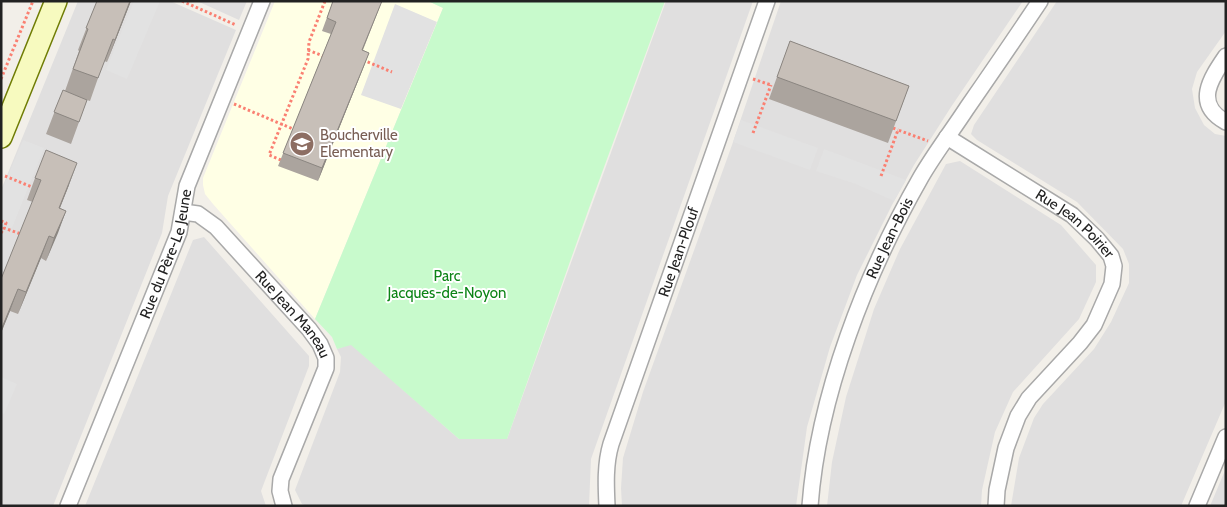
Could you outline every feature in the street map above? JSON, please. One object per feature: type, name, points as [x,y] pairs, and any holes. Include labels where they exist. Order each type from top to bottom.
[{"type":"street","points":[[1,137],[56,1]]},
{"type":"street","name":"Rue du Père-Le Jeune","points":[[68,506],[176,240],[191,174],[262,1]]},
{"type":"street","name":"Rue Jean-Plouf","points":[[607,506],[606,469],[611,444],[768,1]]},
{"type":"street","name":"Rue Jean-Bois","points":[[810,506],[814,467],[825,410],[854,323],[897,223],[921,177],[1040,1]]},
{"type":"street","points":[[1226,56],[1211,78],[1207,92],[1209,104],[1215,114],[1226,122]]},
{"type":"street","name":"Rue Jean Poirier","points":[[947,137],[1072,216],[1111,256],[1114,266],[1112,284],[1094,325],[1080,343],[1029,398],[1018,416],[1006,448],[997,490],[996,506]]},
{"type":"street","name":"Rue Jean Maneau","points":[[183,212],[198,214],[216,227],[309,329],[320,344],[326,358],[326,368],[320,385],[281,479],[280,491],[284,506]]},
{"type":"street","points":[[1197,506],[1226,437]]},
{"type":"path","points":[[1,79],[33,1]]},
{"type":"path","points":[[182,1],[239,26]]},
{"type":"path","points":[[281,160],[269,155],[308,59],[309,42],[325,1]]},
{"type":"path","points":[[308,50],[322,56]]},
{"type":"path","points":[[360,58],[392,72]]},
{"type":"path","points":[[752,78],[772,86],[753,133]]},
{"type":"path","points":[[232,103],[293,129]]},
{"type":"path","points":[[893,128],[931,142]]},
{"type":"path","points":[[881,176],[898,130]]},
{"type":"path","points":[[5,176],[32,186]]},
{"type":"path","points":[[1,220],[6,223],[1,233]]},
{"type":"path","points":[[4,228],[21,234]]},
{"type":"shaded area","points":[[78,1],[170,1],[236,30],[168,196],[162,233],[53,506],[1,506],[1,190]]},
{"type":"shaded area","points":[[134,1],[160,1],[127,79],[106,70]]},
{"type":"shaded area","points":[[197,1],[247,1],[239,20]]},
{"type":"shaded area","name":"Boucherville Elementary","points":[[275,1],[428,1],[443,8],[315,319],[213,204],[205,194],[203,185],[203,178]]},
{"type":"shaded area","points":[[666,1],[753,1],[591,459],[589,506],[307,506],[302,504],[295,490],[340,372],[341,357],[337,349],[351,344],[459,439],[507,439]]},
{"type":"shaded area","points":[[781,1],[1023,1],[914,165],[857,275],[830,347],[807,427],[796,506],[622,506],[623,458],[643,392],[732,145]]},
{"type":"shaded area","points":[[1057,1],[1226,1],[1226,31],[1197,72],[1192,89],[1195,108],[1204,125],[1215,134],[1226,136],[1226,401],[1181,506],[1011,506],[1019,458],[1034,418],[1043,404],[1094,349],[1111,322],[1129,283],[1129,264],[1123,249],[1077,202],[977,140],[971,134],[974,125]]},
{"type":"shaded area","points":[[395,4],[437,22],[401,109],[361,95]]},
{"type":"shaded area","points":[[741,120],[818,148],[810,170],[733,142]]},
{"type":"shaded area","points":[[23,140],[44,148],[12,228],[1,224],[1,192]]},
{"type":"shaded area","points":[[824,149],[906,180],[894,201],[856,184],[816,171]]},
{"type":"shaded area","points":[[960,161],[1061,225],[1096,265],[1096,282],[1079,319],[1013,392],[995,432],[982,490],[981,506],[827,506],[832,462],[846,397],[874,309],[900,249],[946,164]]},
{"type":"shaded area","points":[[204,237],[309,356],[309,366],[261,491],[266,506],[85,506],[193,240]]},
{"type":"shaded area","points":[[1,377],[17,384],[4,414],[1,413]]},
{"type":"shaded area","points":[[1226,468],[1226,506],[1210,506]]},
{"type":"green space","name":"Parc Jacques-de-Noyon","points":[[428,1],[665,1],[507,439],[459,439],[351,345],[337,349],[332,337],[315,319],[443,8]]},
{"type":"building","points":[[97,1],[130,1],[98,78],[73,69]]},
{"type":"building","points":[[333,1],[382,1],[362,50],[369,53],[322,168],[283,153],[336,22],[327,18]]},
{"type":"building","points":[[790,41],[909,86],[896,121],[777,77]]},
{"type":"building","points":[[63,90],[87,100],[79,122],[54,112]]},
{"type":"building","points":[[46,150],[77,163],[59,208],[66,211],[54,238],[49,236],[26,292],[18,289],[1,330],[1,279],[41,180],[35,178]]},
{"type":"place","name":"Boucherville Elementary","points":[[302,144]]}]
